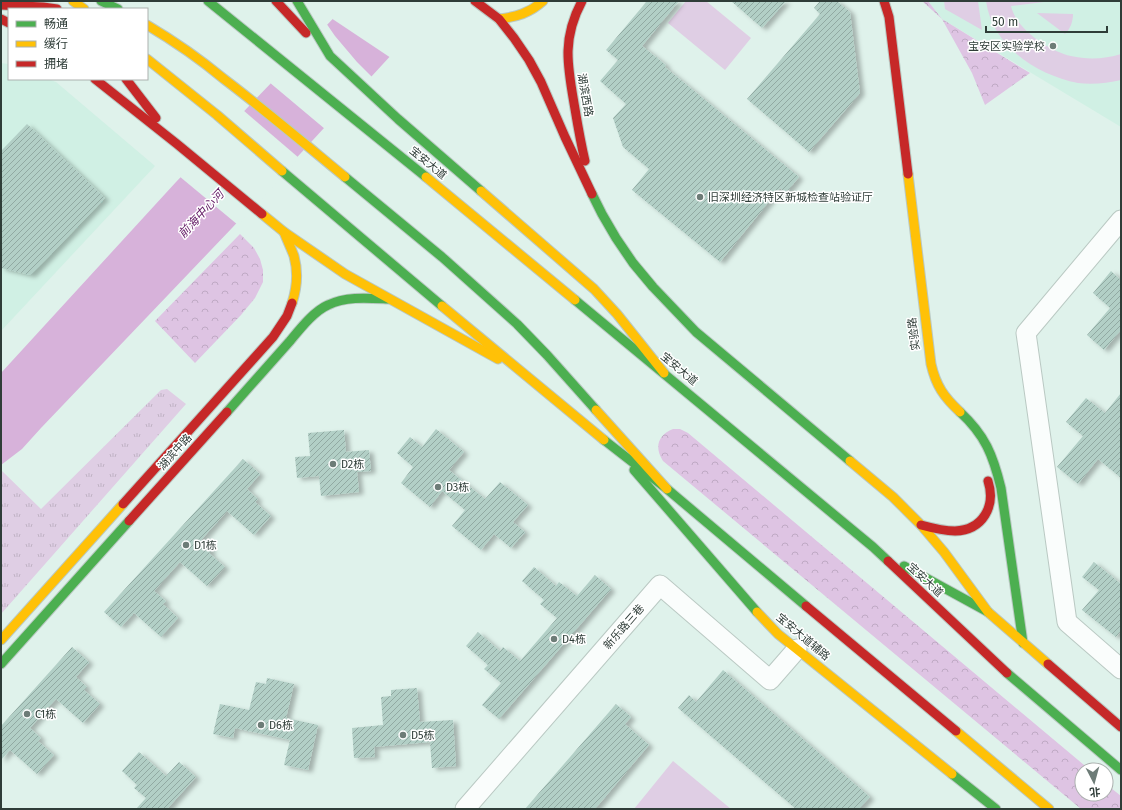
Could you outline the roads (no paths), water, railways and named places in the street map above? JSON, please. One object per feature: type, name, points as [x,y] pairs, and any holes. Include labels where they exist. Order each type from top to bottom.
[{"type":"main road","points":[[74,1],[83,8]]},
{"type":"main road","points":[[101,1],[116,8]]},
{"type":"main road","name":"宝安大道","points":[[208,1],[373,133],[664,372],[873,547],[1005,671],[1121,770]]},
{"type":"main road","points":[[276,1],[294,21],[398,120],[594,289],[618,314],[664,372]]},
{"type":"main road","points":[[297,1],[330,56]]},
{"type":"main road","points":[[475,1],[499,19],[529,60],[541,82],[602,214],[633,263],[653,287],[696,332],[877,482],[893,497],[921,525],[953,563],[988,612],[1121,727]]},
{"type":"main road","points":[[499,19],[524,14],[536,8],[543,1]]},
{"type":"main road","name":"湖滨西路","points":[[582,1],[574,16],[570,28],[567,57],[570,83],[580,136],[593,193]]},
{"type":"main road","name":"实验路","points":[[884,1],[889,17],[930,360],[933,374],[941,392],[976,428],[984,439],[992,455],[1001,488],[1023,643]]},
{"type":"main road","points":[[1,5],[50,8]]},
{"type":"main road","points":[[148,26],[166,36],[251,99],[442,257],[517,324],[668,489]]},
{"type":"main road","points":[[148,30],[166,36]]},
{"type":"main road","points":[[148,61],[217,115],[313,198],[622,455],[668,489],[1049,809]]},
{"type":"main road","points":[[96,80],[177,144],[283,232],[345,274],[523,372]]},
{"type":"main road","points":[[127,80],[177,144]]},
{"type":"main road","name":"湖滨中路","points":[[1,640],[249,364],[287,316],[294,297],[297,277],[296,264],[292,251],[283,232]]},
{"type":"main road","name":"湖滨中路","points":[[1,664],[308,321],[326,306],[334,302],[366,298],[388,299]]},
{"type":"main road","points":[[249,364],[256,361],[261,363],[264,370],[261,374]]},
{"type":"main road","name":"宝安大道辅路","points":[[622,455],[748,604],[778,634],[996,809]]},
{"type":"main road","points":[[921,525],[941,530],[963,531],[972,528],[984,518],[988,510],[991,494],[984,470]]},
{"type":"main road","points":[[873,547],[896,562],[988,612]]},
{"type":"street","points":[[1121,220],[1026,333],[1067,622],[1121,670]]},
{"type":"street","name":"新乐路三巷","points":[[465,809],[660,586],[770,680],[797,649]]},
{"type":"water","name":"前海中心河","points":[[350,1],[441,1],[232,228],[22,449],[1,465],[1,373],[176,182]]},
{"type":"place","name":"宝安区实验学校","points":[[1053,46]]},
{"type":"place","name":"旧深圳经济特区新城检查站验证厅","points":[[700,197]]},
{"type":"place","name":"D2栋","points":[[333,464]]},
{"type":"place","name":"D3栋","points":[[438,487]]},
{"type":"place","name":"D1栋","points":[[186,545]]},
{"type":"place","name":"D4栋","points":[[554,639]]},
{"type":"place","name":"C1栋","points":[[27,714]]},
{"type":"place","name":"D6栋","points":[[261,725]]},
{"type":"place","name":"D5栋","points":[[403,735]]}]
